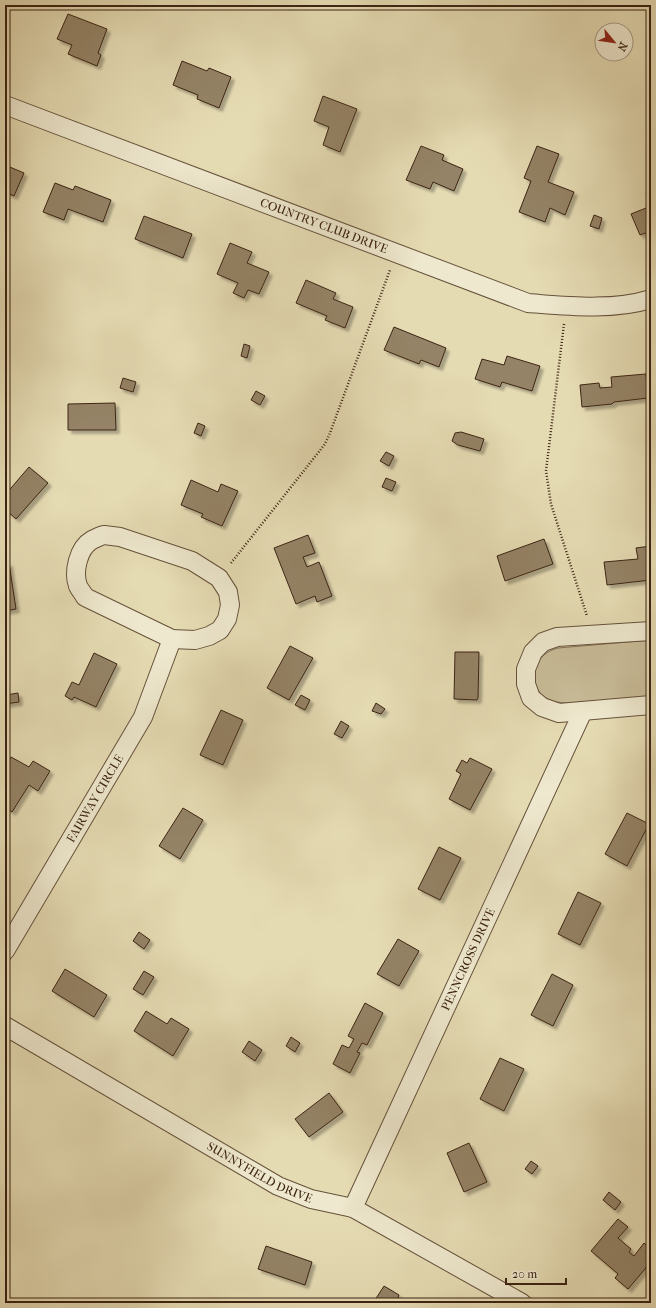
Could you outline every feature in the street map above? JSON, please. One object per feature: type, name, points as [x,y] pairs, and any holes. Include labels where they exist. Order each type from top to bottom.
[{"type":"street","name":"COUNTRY CLUB DRIVE","points":[[5,105],[528,303],[587,307],[638,303],[651,299]]},
{"type":"street","points":[[104,535],[120,537],[192,561],[219,578],[228,592],[230,605],[227,619],[220,630],[209,636],[194,640],[172,639],[85,597],[78,586],[76,574],[77,562],[82,550],[91,540],[104,535]]},
{"type":"street","points":[[651,631],[558,637],[542,642],[533,652],[526,669],[526,684],[531,698],[542,707],[559,713],[651,705]]},
{"type":"street","name":"FAIRWAY CIRCLE","points":[[5,951],[143,717],[172,639]]},
{"type":"street","name":"PENNCROSS DRIVE","points":[[353,1208],[583,711]]},
{"type":"street","name":"SUNNYFIELD DRIVE","points":[[5,1026],[278,1186],[311,1199],[353,1208],[522,1303]]},
{"type":"path","points":[[219,578],[325,444],[396,253]]},
{"type":"path","points":[[567,306],[546,471],[551,504],[594,635]]},
{"type":"shaded area","points":[[651,640],[651,696],[570,703],[546,698],[538,690],[535,679],[536,667],[542,657],[549,651],[558,648]]},
{"type":"building","points":[[68,14],[107,29],[98,53],[101,55],[97,66],[68,54],[72,45],[57,39]]},
{"type":"building","points":[[182,61],[207,71],[209,68],[231,77],[219,108],[197,99],[198,95],[173,85]]},
{"type":"building","points":[[323,96],[357,109],[340,152],[323,145],[329,127],[314,121]]},
{"type":"building","points":[[421,146],[444,155],[442,160],[463,169],[454,191],[433,182],[430,189],[406,180]]},
{"type":"building","points":[[537,146],[559,154],[548,182],[574,192],[565,215],[550,208],[545,222],[519,212],[531,181],[524,178]]},
{"type":"building","points":[[5,165],[24,173],[14,196],[5,192]]},
{"type":"building","points":[[55,183],[73,190],[75,186],[111,200],[103,222],[68,209],[64,220],[43,212]]},
{"type":"building","points":[[651,191],[651,205],[646,193]]},
{"type":"building","points":[[651,206],[651,231],[640,235],[631,214]]},
{"type":"building","points":[[594,215],[602,218],[599,229],[590,226]]},
{"type":"building","points":[[144,216],[192,234],[183,258],[135,239]]},
{"type":"building","points":[[230,243],[252,252],[247,263],[269,272],[259,294],[248,290],[244,298],[233,293],[238,283],[217,274]]},
{"type":"building","points":[[306,280],[336,293],[333,299],[353,307],[345,328],[325,320],[327,316],[296,303]]},
{"type":"building","points":[[394,327],[446,348],[439,367],[421,360],[419,364],[384,350]]},
{"type":"building","points":[[244,344],[250,346],[247,358],[241,356]]},
{"type":"building","points":[[507,356],[540,366],[532,391],[502,382],[500,387],[475,379],[482,359],[504,365]]},
{"type":"building","points":[[646,374],[648,398],[582,407],[580,385],[599,383],[600,388],[612,387],[611,377]]},
{"type":"building","points":[[123,378],[136,382],[133,392],[120,388]]},
{"type":"building","points":[[256,391],[265,396],[260,405],[251,400]]},
{"type":"building","points":[[115,403],[116,430],[68,430],[68,404]]},
{"type":"building","points":[[198,423],[205,426],[201,436],[194,433]]},
{"type":"building","points":[[461,432],[484,439],[480,451],[458,445],[452,441],[455,433]]},
{"type":"building","points":[[386,452],[394,456],[389,466],[380,461]]},
{"type":"building","points":[[29,467],[48,483],[16,519],[5,509],[5,495]]},
{"type":"building","points":[[386,478],[396,482],[392,491],[382,487]]},
{"type":"building","points":[[191,480],[218,492],[221,484],[238,491],[222,526],[201,517],[203,514],[181,505]]},
{"type":"building","points":[[308,535],[315,553],[303,557],[307,567],[319,562],[332,596],[317,602],[315,596],[296,604],[274,548]]},
{"type":"building","points":[[544,539],[553,564],[505,581],[497,556]]},
{"type":"building","points":[[651,546],[651,580],[607,585],[604,562],[638,559],[636,548]]},
{"type":"building","points":[[5,563],[9,563],[16,609],[5,611]]},
{"type":"building","points":[[290,646],[313,658],[289,700],[267,688]]},
{"type":"building","points":[[455,652],[479,652],[477,700],[454,699]]},
{"type":"building","points":[[94,653],[117,664],[96,707],[74,697],[72,700],[65,696],[72,682],[79,685]]},
{"type":"building","points":[[18,693],[19,702],[5,704],[6,695]]},
{"type":"building","points":[[301,695],[310,700],[305,710],[295,705]]},
{"type":"building","points":[[376,703],[385,709],[381,714],[372,711]]},
{"type":"building","points":[[221,710],[243,720],[223,765],[200,755]]},
{"type":"building","points":[[341,721],[349,726],[342,738],[334,734]]},
{"type":"building","points":[[11,757],[29,767],[33,761],[50,771],[38,791],[29,785],[12,812],[5,807],[5,766]]},
{"type":"building","points":[[470,758],[492,769],[470,810],[449,799],[461,774],[456,771],[462,760],[467,763]]},
{"type":"building","points":[[183,808],[203,820],[180,859],[159,846]]},
{"type":"building","points":[[627,813],[649,824],[627,866],[605,854]]},
{"type":"building","points":[[439,847],[461,858],[440,900],[418,889]]},
{"type":"building","points":[[578,892],[601,903],[580,945],[558,934]]},
{"type":"building","points":[[139,932],[150,940],[144,949],[133,941]]},
{"type":"building","points":[[398,939],[419,951],[399,986],[377,974]]},
{"type":"building","points":[[65,969],[107,995],[94,1017],[52,991]]},
{"type":"building","points":[[144,971],[154,977],[143,995],[133,989]]},
{"type":"building","points":[[552,974],[573,985],[553,1026],[531,1015]]},
{"type":"building","points":[[365,1003],[383,1013],[367,1045],[362,1043],[357,1052],[360,1053],[350,1073],[333,1064],[342,1045],[349,1048],[354,1039],[348,1036]]},
{"type":"building","points":[[146,1011],[167,1024],[171,1018],[189,1029],[173,1056],[134,1031]]},
{"type":"building","points":[[291,1037],[300,1043],[295,1052],[286,1046]]},
{"type":"building","points":[[249,1041],[262,1050],[255,1061],[242,1052]]},
{"type":"building","points":[[500,1058],[524,1069],[504,1111],[480,1099]]},
{"type":"building","points":[[329,1093],[343,1112],[309,1137],[295,1119]]},
{"type":"building","points":[[469,1143],[487,1182],[464,1192],[447,1153]]},
{"type":"building","points":[[531,1161],[538,1166],[532,1174],[525,1169]]},
{"type":"building","points":[[609,1192],[621,1202],[615,1210],[603,1200]]},
{"type":"building","points":[[618,1219],[628,1227],[618,1238],[631,1249],[629,1252],[634,1256],[644,1243],[651,1249],[651,1262],[628,1289],[615,1278],[618,1274],[591,1251]]},
{"type":"building","points":[[266,1246],[312,1262],[305,1285],[258,1269]]},
{"type":"building","points":[[384,1286],[399,1295],[396,1303],[373,1303]]}]
